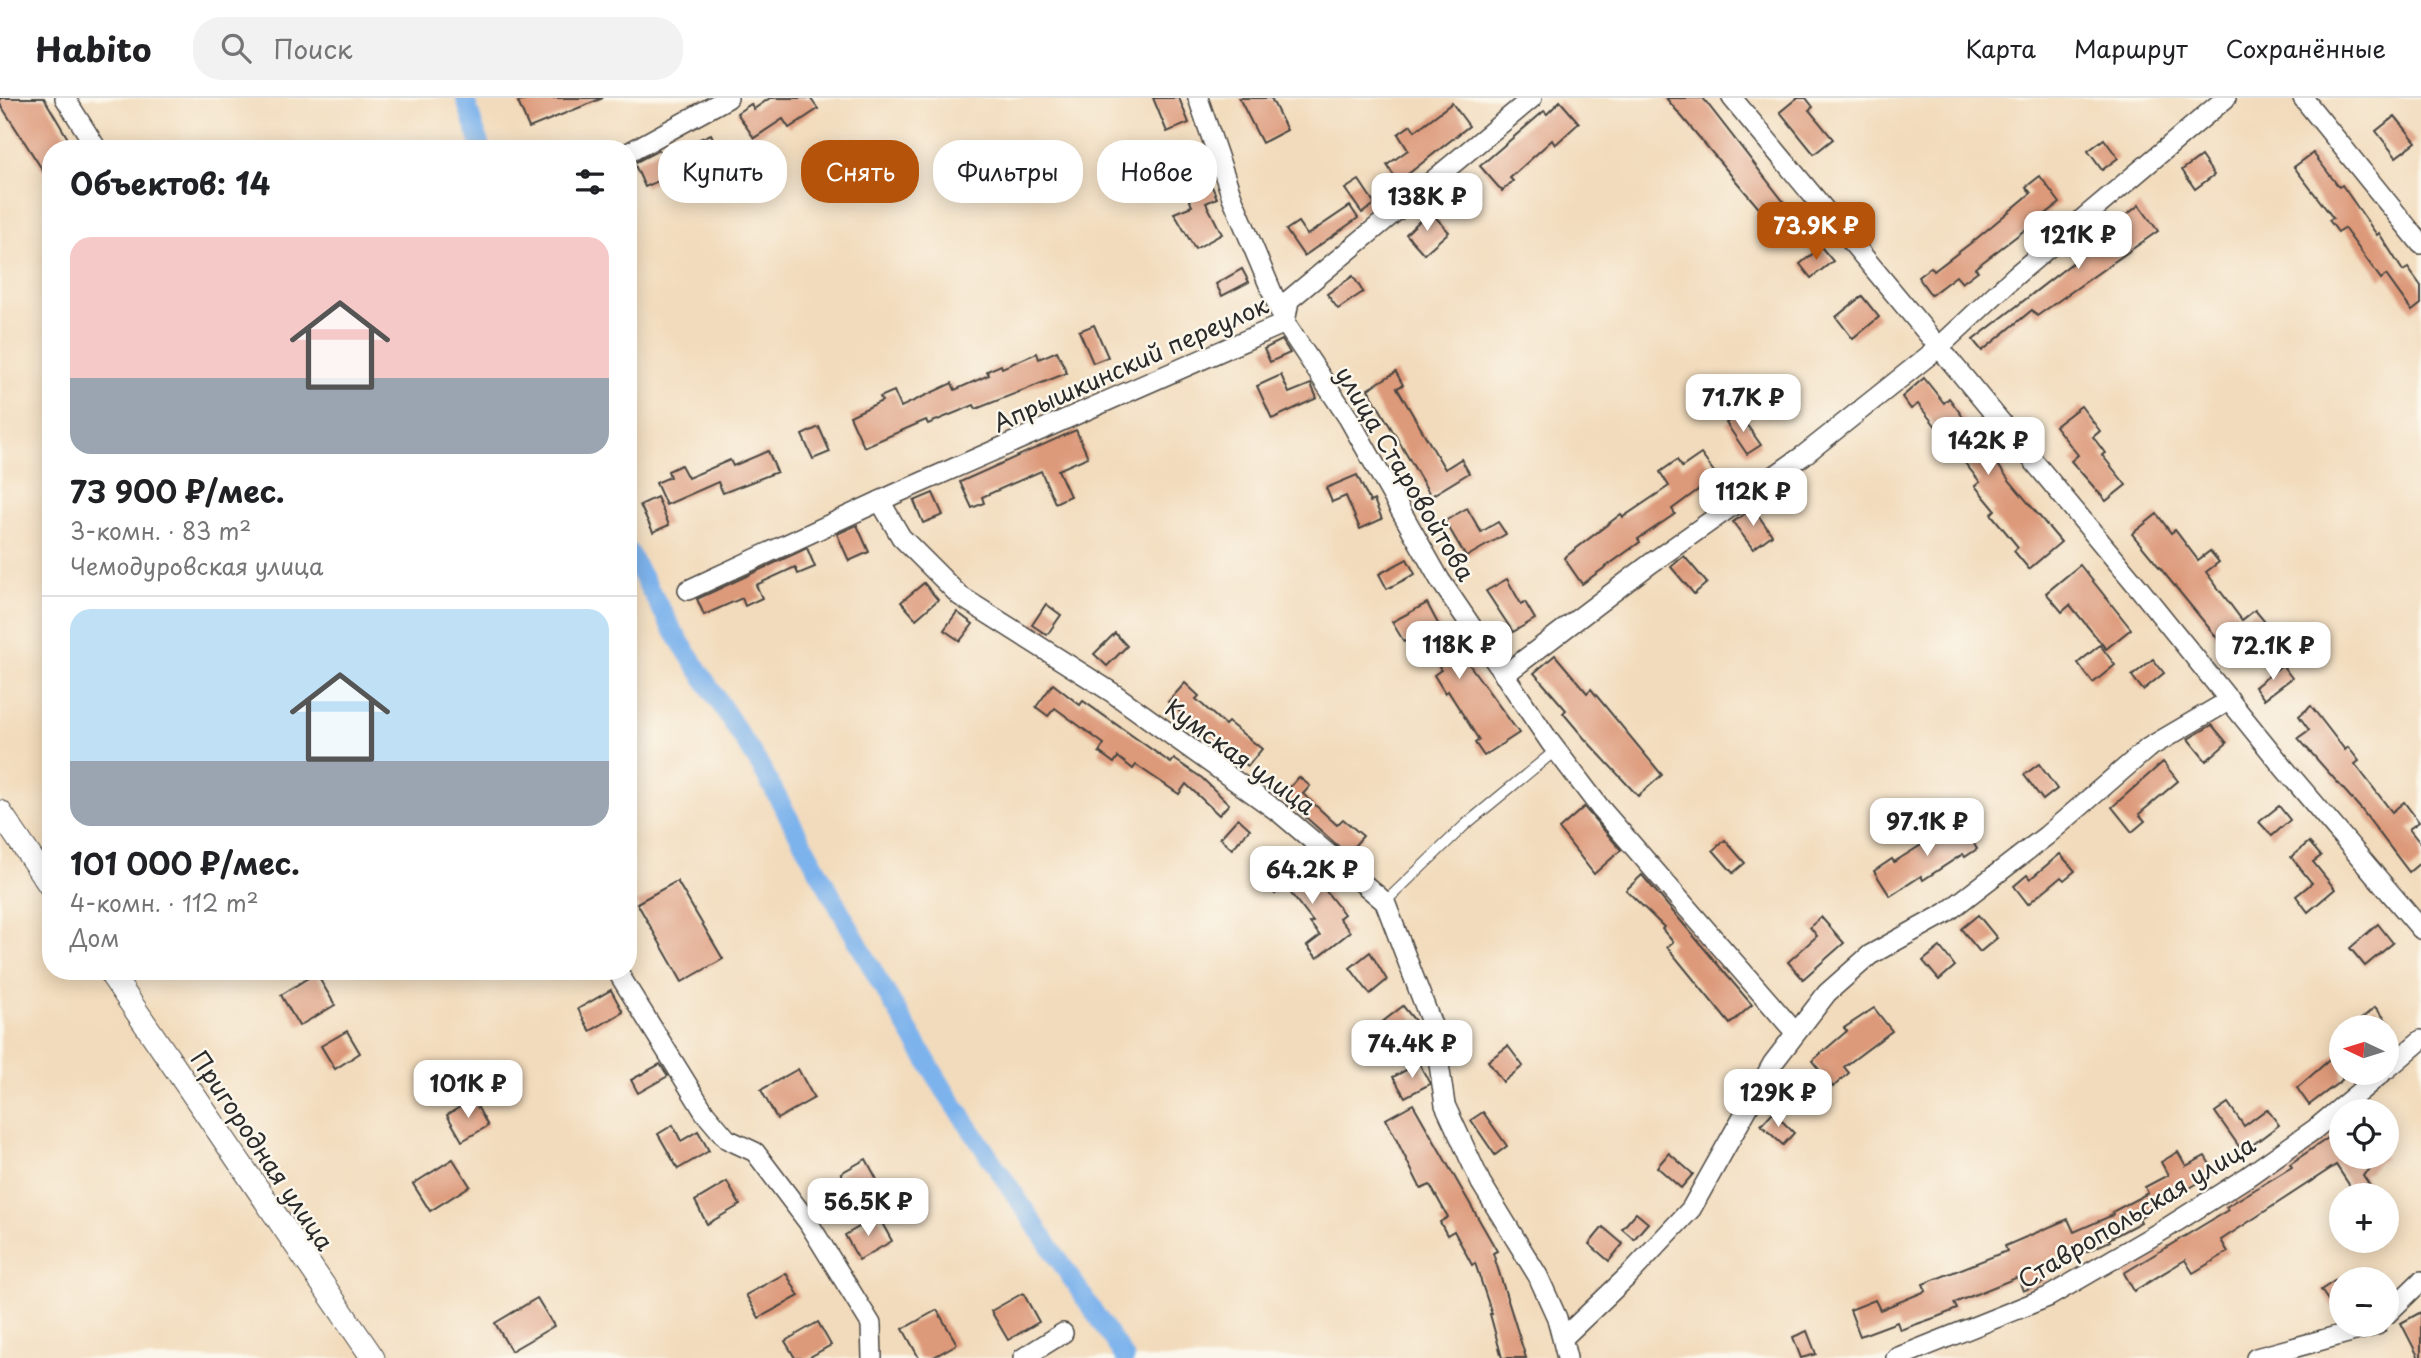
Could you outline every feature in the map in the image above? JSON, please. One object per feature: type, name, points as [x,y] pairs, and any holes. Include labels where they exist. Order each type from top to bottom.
[{"type":"street","points":[[65,98],[91,140]]},
{"type":"street","points":[[637,148],[728,98]]},
{"type":"street","name":"улица Старовойтова","points":[[1198,98],[1233,197],[1285,323],[1349,419],[1440,580],[1556,750],[1601,809],[1794,1031]]},
{"type":"street","name":"Апрышкинский переулок","points":[[688,590],[880,501],[1285,323],[1289,300],[1532,98]]},
{"type":"street","points":[[1732,98],[1937,349],[2421,929]]},
{"type":"street","points":[[1504,675],[1650,564],[1804,455],[1937,349],[2016,275],[2226,98]]},
{"type":"street","points":[[2303,98],[2421,244]]},
{"type":"street","name":"Кумская улица","points":[[880,501],[901,537],[960,596],[1113,693],[1280,813],[1385,902],[1434,1030],[1445,1105],[1481,1183],[1538,1276],[1563,1338],[1567,1358]]},
{"type":"street","points":[[1563,1338],[1629,1275],[1691,1209],[1773,1063],[1794,1031],[1826,993],[1870,955],[1946,913],[2046,836],[2148,748],[2230,700]]},
{"type":"street","points":[[0,812],[42,874]]},
{"type":"street","name":"Пригородная улица","points":[[114,980],[373,1358]]},
{"type":"street","points":[[623,980],[705,1113],[727,1139],[755,1152],[808,1222],[871,1324],[872,1358]]},
{"type":"street","points":[[2399,1059],[2421,1040]]},
{"type":"street","name":"Ставропольская улица","points":[[1896,1358],[2048,1297],[2247,1177],[2315,1129],[2368,1085]]},
{"type":"street","points":[[2399,1302],[2421,1281]]},
{"type":"street","points":[[1023,1358],[1063,1333]]},
{"type":"street","points":[[2256,1358],[2333,1337]]},
{"type":"lane","points":[[1385,902],[1465,825],[1556,750]]},
{"type":"building","points":[[0,98],[44,98],[69,140],[42,140],[42,169],[0,104]]},
{"type":"building","points":[[529,98],[603,98],[529,128],[518,102]]},
{"type":"building","points":[[770,98],[810,98],[818,109],[789,128],[783,119],[754,138],[737,113],[751,104],[754,109]]},
{"type":"building","points":[[1153,98],[1179,98],[1189,123],[1167,132]]},
{"type":"building","points":[[1239,98],[1271,98],[1287,130],[1262,143]]},
{"type":"building","points":[[1666,98],[1703,98],[1801,224],[1776,244],[1761,225],[1768,219]]},
{"type":"building","points":[[1797,98],[1806,98],[1813,107],[1809,110],[1833,139],[1814,154],[1780,112]]},
{"type":"building","points":[[1560,101],[1579,123],[1555,145],[1552,140],[1510,178],[1513,181],[1502,191],[1480,166],[1544,111],[1547,114]]},
{"type":"building","points":[[1452,103],[1469,126],[1398,182],[1387,165],[1408,150],[1398,134],[1411,125],[1415,131]]},
{"type":"building","points":[[2395,116],[2416,142],[2396,157],[2376,131]]},
{"type":"building","points":[[711,134],[714,140],[697,140]]},
{"type":"building","points":[[2104,139],[2118,158],[2102,170],[2088,151]]},
{"type":"building","points":[[658,151],[658,181],[645,187],[637,170],[637,161]]},
{"type":"building","points":[[2313,153],[2339,187],[2342,185],[2377,235],[2379,233],[2403,271],[2408,268],[2421,286],[2421,304],[2412,311],[2386,275],[2381,279],[2344,228],[2338,232],[2329,220],[2333,218],[2294,167]]},
{"type":"building","points":[[2201,156],[2214,175],[2195,189],[2182,170]]},
{"type":"building","points":[[2040,176],[2060,203],[1975,268],[1978,271],[1962,283],[1956,276],[1931,295],[1918,277],[1931,267],[1934,271],[1976,239],[2031,193],[2026,187]]},
{"type":"building","points":[[1359,180],[1375,204],[1362,213],[1345,189]]},
{"type":"building","points":[[1191,203],[1206,203],[1222,234],[1195,249],[1174,213],[1192,206]]},
{"type":"building","points":[[2139,205],[2158,231],[2037,316],[2032,310],[1982,351],[1973,340],[2085,253],[2083,250]]},
{"type":"building","points":[[1350,206],[1358,218],[1304,256],[1286,230],[1298,222],[1307,235]]},
{"type":"building","points":[[1430,211],[1449,232],[1424,254],[1406,234]]},
{"type":"building","points":[[1821,247],[1833,261],[1811,278],[1800,264]]},
{"type":"building","points":[[1242,269],[1249,282],[1222,296],[1216,284]]},
{"type":"building","points":[[1353,276],[1363,292],[1338,309],[1327,294]]},
{"type":"building","points":[[1862,296],[1879,317],[1853,339],[1836,317]]},
{"type":"building","points":[[1094,325],[1108,357],[1093,363],[1079,331]]},
{"type":"building","points":[[1282,340],[1290,353],[1270,362],[1264,349]]},
{"type":"building","points":[[1057,351],[1067,373],[976,409],[974,405],[928,424],[926,420],[864,447],[850,416],[882,401],[880,397],[894,391],[901,407],[952,383],[955,390],[989,375],[987,371],[1001,365],[1002,368],[1037,353],[1039,359]]},
{"type":"building","points":[[1396,372],[1403,385],[1397,388],[1445,469],[1461,459],[1469,473],[1431,496],[1368,389]]},
{"type":"building","points":[[1281,375],[1289,393],[1311,384],[1317,398],[1272,419],[1257,386]]},
{"type":"building","points":[[1924,378],[1944,403],[1949,398],[2009,480],[2061,542],[2029,569],[2014,551],[2018,547],[1991,514],[1995,510],[1975,486],[1980,482],[1918,404],[1911,409],[1902,397]]},
{"type":"building","points":[[2081,406],[2100,431],[2093,437],[2105,453],[2102,455],[2126,485],[2106,501],[2071,461],[2078,455],[2055,426]]},
{"type":"building","points":[[1739,414],[1761,445],[1747,454],[1726,423]]},
{"type":"building","points":[[819,427],[830,452],[813,459],[802,435]]},
{"type":"building","points":[[1076,430],[1088,457],[1058,470],[1070,496],[1055,503],[1041,471],[982,497],[984,503],[972,508],[960,482]]},
{"type":"building","points":[[768,451],[777,472],[723,493],[718,482],[666,505],[656,483],[670,477],[668,471],[681,465],[688,478],[730,460],[733,466]]},
{"type":"building","points":[[1701,454],[1717,476],[1672,509],[1675,514],[1638,539],[1640,542],[1582,584],[1564,558],[1621,514],[1623,517],[1669,486],[1660,472],[1677,460],[1682,467]]},
{"type":"building","points":[[1357,475],[1370,502],[1374,500],[1382,519],[1360,529],[1346,496],[1332,502],[1326,488]]},
{"type":"building","points":[[933,493],[943,515],[923,523],[914,501]]},
{"type":"building","points":[[657,497],[669,525],[653,532],[640,505]]},
{"type":"building","points":[[1467,508],[1481,532],[1498,522],[1506,534],[1466,557],[1445,521]]},
{"type":"building","points":[[1753,508],[1772,535],[1753,549],[1733,522]]},
{"type":"building","points":[[2157,514],[2171,533],[2175,530],[2198,560],[2210,551],[2219,562],[2206,572],[2242,620],[2255,610],[2269,627],[2232,656],[2132,534]]},
{"type":"building","points":[[857,525],[869,552],[849,561],[837,534]]},
{"type":"building","points":[[807,548],[815,567],[798,574],[795,567],[756,585],[762,598],[745,606],[742,598],[704,615],[697,599]]},
{"type":"building","points":[[1684,556],[1707,583],[1694,594],[1671,567]]},
{"type":"building","points":[[1407,559],[1415,574],[1387,589],[1379,574]]},
{"type":"building","points":[[2080,565],[2131,629],[2106,649],[2070,605],[2062,612],[2046,593]]},
{"type":"building","points":[[1507,579],[1521,604],[1525,602],[1535,619],[1513,632],[1486,591]]},
{"type":"building","points":[[924,583],[938,600],[916,619],[901,602]]},
{"type":"building","points":[[1427,603],[1445,637],[1461,658],[1463,656],[1519,733],[1484,756],[1475,743],[1479,740],[1448,691],[1445,693],[1434,675],[1441,670],[1418,634],[1404,642],[1392,622]]},
{"type":"building","points":[[1046,604],[1061,615],[1047,635],[1032,625]]},
{"type":"building","points":[[957,612],[973,624],[960,641],[944,630]]},
{"type":"building","points":[[1115,633],[1127,646],[1107,666],[1094,654]]},
{"type":"building","points":[[2100,645],[2115,665],[2093,683],[2078,663]]},
{"type":"building","points":[[1555,655],[1587,693],[1591,689],[1662,775],[1638,796],[1584,738],[1563,713],[1566,710],[1534,673]]},
{"type":"building","points":[[2153,659],[2164,673],[2143,690],[2132,676]]},
{"type":"building","points":[[2282,665],[2292,678],[2264,699],[2255,687]]},
{"type":"building","points":[[1185,683],[1199,696],[1196,699],[1225,725],[1228,722],[1262,749],[1248,766],[1168,702]]},
{"type":"building","points":[[1053,684],[1080,705],[1083,701],[1171,763],[1174,759],[1202,778],[1229,804],[1219,815],[1186,784],[1179,794],[1136,765],[1133,769],[1118,757],[1114,763],[1099,752],[1104,744],[1055,708],[1048,716],[1036,707]]},
{"type":"building","points":[[2311,706],[2345,750],[2348,747],[2359,761],[2355,764],[2392,812],[2404,802],[2419,822],[2409,829],[2421,844],[2421,862],[2409,872],[2361,809],[2298,738],[2309,730],[2299,716]]},
{"type":"building","points":[[2212,725],[2227,743],[2206,761],[2188,739]]},
{"type":"building","points":[[2163,762],[2178,781],[2139,814],[2145,821],[2132,832],[2112,807]]},
{"type":"building","points":[[2039,764],[2057,789],[2043,800],[2024,775]]},
{"type":"building","points":[[1299,777],[1310,786],[1303,794],[1337,825],[1343,819],[1363,836],[1347,854],[1282,796]]},
{"type":"building","points":[[2279,806],[2290,820],[2272,836],[2259,822]]},
{"type":"building","points":[[1584,807],[1621,850],[1594,874],[1559,829]]},
{"type":"building","points":[[1238,818],[1250,829],[1232,849],[1220,838]]},
{"type":"building","points":[[1958,818],[1977,849],[1965,857],[1963,854],[1923,880],[1921,876],[1890,896],[1874,871],[1892,859],[1894,862],[1947,829],[1945,826]]},
{"type":"building","points":[[1725,840],[1745,863],[1733,873],[1713,850]]},
{"type":"building","points":[[2309,842],[2321,856],[2313,862],[2335,889],[2308,912],[2296,896],[2312,883],[2291,857]]},
{"type":"building","points":[[2060,854],[2075,871],[2064,880],[2061,877],[2028,904],[2014,886],[2027,875],[2030,879]]},
{"type":"building","points":[[1291,859],[1316,889],[1321,885],[1344,914],[1339,918],[1350,932],[1317,958],[1307,946],[1320,936],[1310,923],[1313,922],[1285,886],[1275,894],[1264,881]]},
{"type":"building","points":[[1642,875],[1752,1005],[1730,1024],[1667,947],[1673,942],[1662,929],[1664,927],[1626,890]]},
{"type":"building","points":[[677,881],[723,959],[682,982],[637,903]]},
{"type":"building","points":[[1978,915],[1997,938],[1980,952],[1961,929]]},
{"type":"building","points":[[1821,917],[1844,943],[1803,979],[1788,962],[1817,936],[1810,927]]},
{"type":"building","points":[[2378,924],[2393,943],[2365,966],[2350,948]]},
{"type":"building","points":[[1940,947],[1955,966],[1939,980],[1923,961]]},
{"type":"building","points":[[1370,952],[1387,980],[1370,994],[1350,968]]},
{"type":"building","points":[[305,980],[320,980],[335,1005],[299,1026],[281,995]]},
{"type":"building","points":[[611,990],[623,1012],[590,1031],[578,1009]]},
{"type":"building","points":[[1403,1006],[1416,1022],[1394,1039],[1381,1023]]},
{"type":"building","points":[[2375,1007],[2382,1015],[2366,1015]]},
{"type":"building","points":[[1874,1008],[1892,1031],[1844,1067],[1849,1073],[1833,1087],[1812,1061],[1847,1031],[1844,1028]]},
{"type":"building","points":[[347,1031],[360,1053],[335,1069],[321,1046]]},
{"type":"building","points":[[1508,1046],[1523,1066],[1503,1082],[1488,1061]]},
{"type":"building","points":[[2329,1060],[2329,1085],[2335,1085],[2309,1105],[2297,1088]]},
{"type":"building","points":[[1419,1063],[1430,1084],[1405,1097],[1393,1077]]},
{"type":"building","points":[[660,1064],[668,1076],[638,1093],[631,1080]]},
{"type":"building","points":[[798,1069],[814,1098],[777,1119],[761,1090]]},
{"type":"building","points":[[473,1099],[488,1126],[462,1141],[447,1115]]},
{"type":"building","points":[[2228,1103],[2244,1126],[2267,1109],[2279,1125],[2243,1152],[2215,1112]]},
{"type":"building","points":[[1413,1104],[1497,1251],[1493,1253],[1526,1358],[1502,1358],[1492,1314],[1475,1263],[1472,1265],[1454,1231],[1447,1235],[1440,1222],[1448,1217],[1430,1185],[1421,1189],[1386,1119]]},
{"type":"building","points":[[1483,1112],[1507,1146],[1495,1155],[1471,1120]]},
{"type":"building","points":[[1773,1112],[1794,1133],[1783,1145],[1761,1125]]},
{"type":"building","points":[[673,1125],[681,1141],[698,1131],[709,1151],[678,1169],[658,1134]]},
{"type":"building","points":[[2329,1137],[2330,1169],[2221,1240],[2228,1252],[2193,1273],[2185,1260],[2134,1291],[2124,1273],[2228,1210],[2226,1207],[2292,1167],[2290,1164]]},
{"type":"building","points":[[2178,1152],[2186,1166],[2205,1156],[2215,1173],[2139,1218],[2141,1222],[2109,1239],[2110,1241],[2043,1271],[2047,1281],[2023,1291],[2018,1277],[1954,1303],[1957,1309],[1937,1317],[1900,1330],[1897,1322],[1860,1336],[1850,1310],[1875,1300],[1880,1310],[1926,1291],[1923,1284],[2007,1251],[2005,1246],[2068,1219],[2074,1232],[2113,1215],[2112,1212],[2148,1193],[2145,1187],[2168,1175],[2161,1162]]},
{"type":"building","points":[[1669,1153],[1693,1174],[1681,1188],[1657,1167]]},
{"type":"building","points":[[453,1159],[470,1186],[430,1211],[413,1184]]},
{"type":"building","points":[[866,1159],[882,1189],[858,1203],[841,1173]]},
{"type":"building","points":[[2339,1169],[2371,1169],[2363,1175],[2368,1183],[2348,1183]]},
{"type":"building","points":[[727,1182],[740,1205],[707,1224],[695,1201]]},
{"type":"building","points":[[1636,1213],[1648,1223],[1634,1239],[1622,1229]]},
{"type":"building","points":[[878,1216],[892,1241],[859,1260],[845,1235]]},
{"type":"building","points":[[1603,1227],[1623,1244],[1609,1261],[1589,1244]]},
{"type":"building","points":[[786,1273],[799,1296],[759,1318],[746,1295]]},
{"type":"building","points":[[2329,1285],[2329,1302],[2321,1290]]},
{"type":"building","points":[[1023,1293],[1039,1322],[1008,1340],[991,1311]]},
{"type":"building","points":[[537,1298],[554,1326],[511,1351],[495,1323]]},
{"type":"building","points":[[937,1310],[957,1344],[932,1358],[919,1358],[903,1329]]},
{"type":"building","points":[[2421,1312],[2421,1358],[2419,1358],[2401,1323]]},
{"type":"building","points":[[818,1322],[831,1345],[808,1358],[795,1358],[785,1341]]},
{"type":"building","points":[[1807,1331],[1816,1354],[1801,1358],[1793,1337]]},
{"type":"waterway","points":[[465,98],[478,140]]},
{"type":"waterway","points":[[637,567],[674,632],[761,767],[878,979],[945,1091],[1125,1358]]}]
